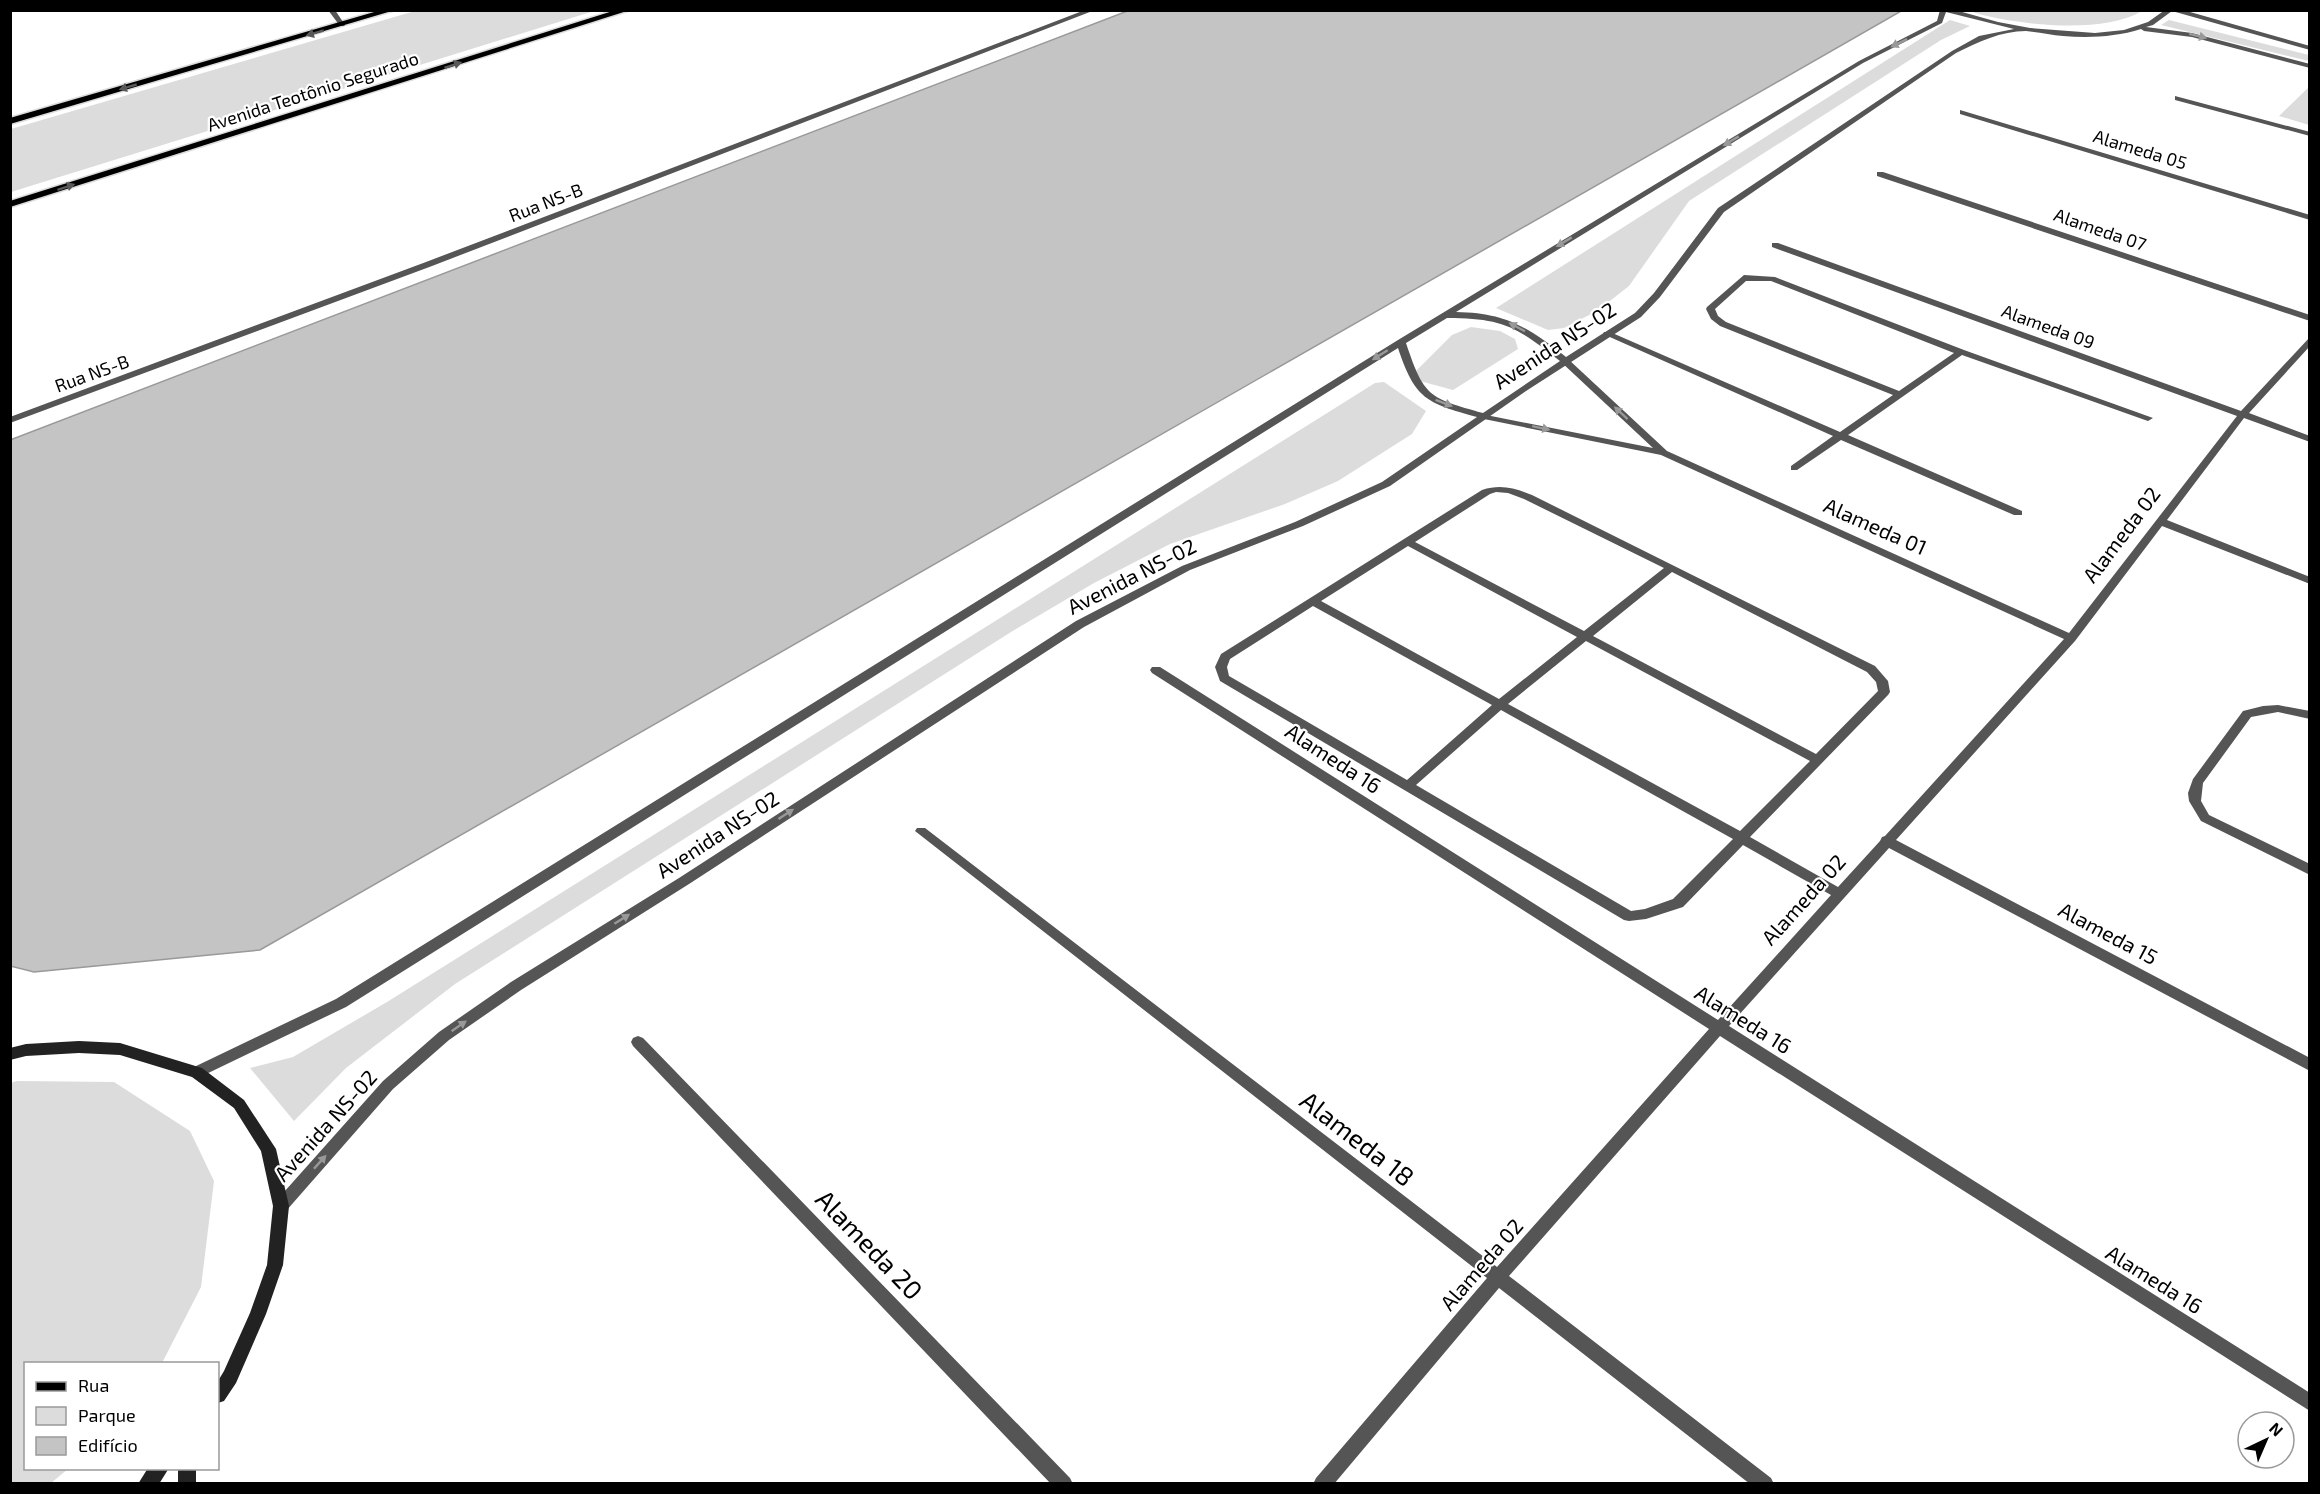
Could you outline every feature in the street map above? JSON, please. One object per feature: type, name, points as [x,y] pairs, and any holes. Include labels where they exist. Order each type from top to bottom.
[{"type":"main road","points":[[10,121],[391,10]]},
{"type":"main road","name":"Avenida Teotônio Segurado","points":[[10,204],[626,10]]},
{"type":"main road","points":[[10,1054],[26,1050],[79,1047],[120,1049],[197,1072],[240,1104],[268,1149],[280,1206],[275,1265],[258,1314],[230,1377],[219,1394]]},
{"type":"main road","points":[[147,1484],[158,1470]]},
{"type":"street","points":[[331,10],[342,25]]},
{"type":"street","name":"Rua NS-B","points":[[10,420],[429,264],[1092,10]]},
{"type":"street","points":[[197,1072],[341,1003],[1446,314],[1861,62],[1940,22],[1945,10],[2022,30],[2087,34],[2140,29],[2192,35],[2310,66]]},
{"type":"street","points":[[2140,29],[2161,21],[2172,10],[2310,48]]},
{"type":"street","name":"Avenida NS-02","points":[[280,1206],[388,1085],[444,1036],[516,986],[684,881],[1080,624],[1186,568],[1299,524],[1386,484],[1565,361],[1638,315],[1657,295],[1721,210],[1954,52],[1981,37],[2022,30]]},
{"type":"street","points":[[2178,98],[2310,134]]},
{"type":"street","name":"Alameda 05","points":[[1963,112],[2310,218]]},
{"type":"street","name":"Alameda 07","points":[[1880,174],[2310,318]]},
{"type":"street","name":"Alameda 09","points":[[1775,245],[2310,439]]},
{"type":"street","points":[[1899,394],[1723,324],[1714,317],[1710,309],[1744,278],[1772,279],[1961,352],[2148,418]]},
{"type":"street","name":"Alameda 01","points":[[1446,314],[1490,317],[1510,323],[1528,333],[1565,361],[1664,453]]},
{"type":"street","points":[[1607,334],[1840,438],[2018,513]]},
{"type":"street","name":"Alameda 02","points":[[1322,1484],[1497,1278],[1838,893],[2071,638],[2159,520],[2242,415],[2310,340]]},
{"type":"street","name":"Alameda 01","points":[[1401,342],[1413,380],[1424,394],[1440,403],[1484,416],[1664,453],[2071,638]]},
{"type":"street","points":[[1794,468],[1961,352]]},
{"type":"street","points":[[1502,489],[1528,497],[1871,669],[1881,681],[1884,692],[1678,903],[1646,914],[1629,916],[1224,678],[1221,667],[1225,657],[1408,542],[1486,492],[1502,489]]},
{"type":"street","points":[[2159,520],[2310,581]]},
{"type":"street","points":[[1408,542],[1818,760]]},
{"type":"street","points":[[1408,786],[1500,704],[1587,637],[1671,567]]},
{"type":"street","points":[[1312,601],[1838,893]]},
{"type":"street","name":"Alameda 16","points":[[1156,670],[2310,1403]]},
{"type":"street","points":[[2310,715],[2277,707],[2260,709],[2247,714],[2197,782],[2193,795],[2195,805],[2205,818],[2310,870]]},
{"type":"street","name":"Alameda 18","points":[[921,831],[1765,1484]]},
{"type":"street","name":"Alameda 15","points":[[1886,840],[2310,1065]]},
{"type":"street","name":"Alameda 20","points":[[638,1042],[1064,1484]]},
{"type":"green space","points":[[415,11],[594,11],[11,192],[11,129]]},
{"type":"green space","points":[[1969,11],[2142,11],[2104,23],[2057,25],[2009,20]]},
{"type":"green space","points":[[1950,20],[1970,26],[1941,40],[1689,201],[1629,286],[1597,311],[1564,328],[1548,330],[1496,308]]},
{"type":"green space","points":[[2169,20],[2309,55],[2309,61],[2161,25]]},
{"type":"green space","points":[[2309,87],[2309,125],[2279,116]]},
{"type":"green space","points":[[1471,327],[1500,331],[1515,339],[1518,349],[1453,390],[1420,381],[1416,371],[1452,335]]},
{"type":"green space","points":[[1384,382],[1426,411],[1412,434],[1338,481],[1285,504],[1170,544],[1094,583],[1011,632],[455,984],[346,1068],[294,1121],[250,1068],[293,1057],[387,1002],[1375,383]]},
{"type":"green space","points":[[17,1081],[114,1082],[190,1131],[214,1181],[201,1287],[163,1362],[24,1362],[24,1470],[67,1470],[51,1483],[11,1483],[10,1083]]},
{"type":"building","points":[[1130,10],[1903,10],[260,950],[34,972],[10,966],[10,440]]}]
